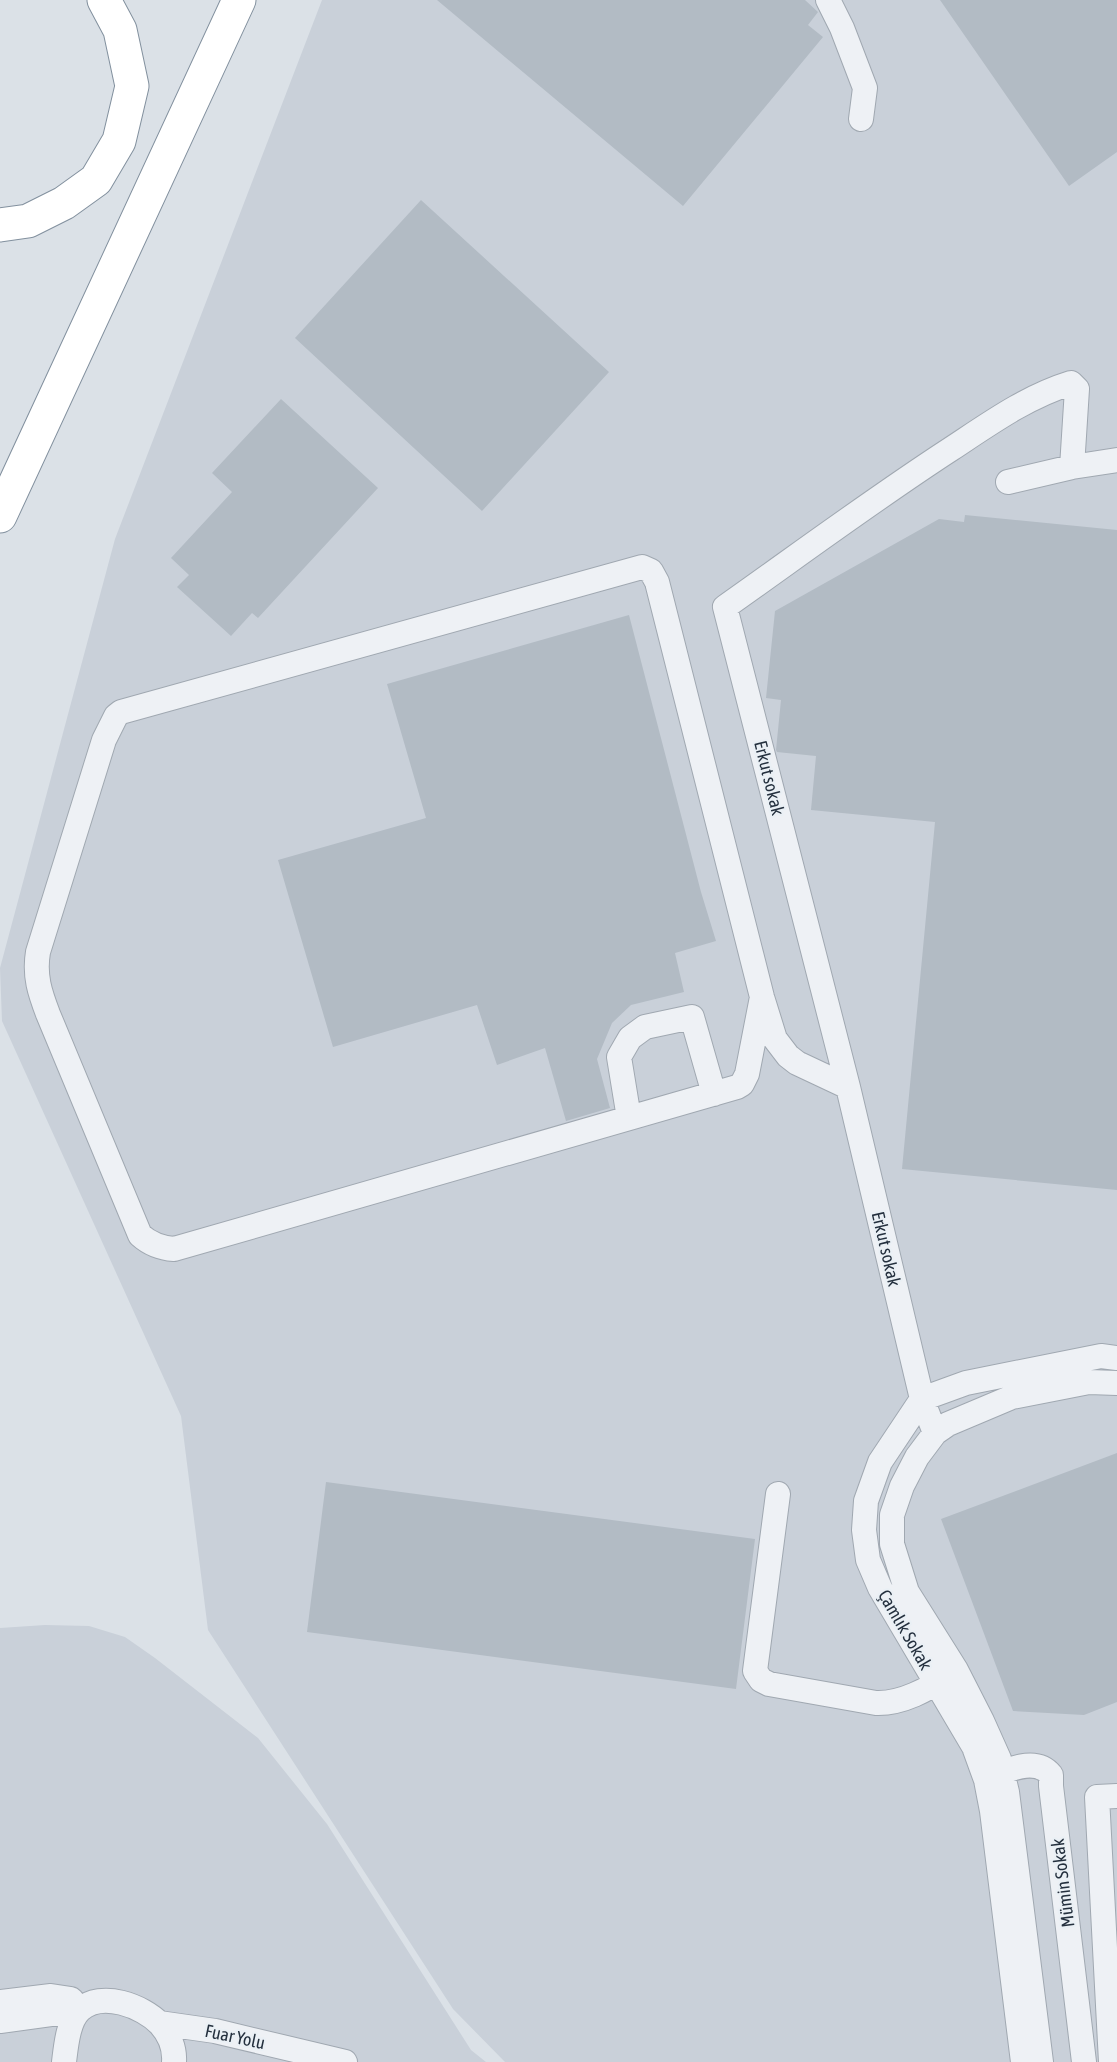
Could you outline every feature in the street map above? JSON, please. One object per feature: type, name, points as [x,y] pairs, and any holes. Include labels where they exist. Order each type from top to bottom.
[{"type":"highway","points":[[0,225],[28,221],[64,203],[96,180],[119,141],[132,86],[120,30],[104,0]]},
{"type":"highway","points":[[0,516],[239,0]]},
{"type":"street","points":[[828,0],[842,28],[865,88],[861,119]]},
{"type":"street","name":"Erkut sokak","points":[[935,1433],[922,1399],[848,1087],[725,607],[915,472],[1010,410],[1047,390],[1071,383],[1077,389],[1072,467]]},
{"type":"street","points":[[1008,482],[1072,467],[1117,460]]},
{"type":"street","points":[[762,997],[755,1042],[745,1080],[737,1087],[174,1249],[157,1246],[140,1235],[48,1014],[36,969],[38,952],[104,740],[116,716],[121,712],[642,567],[648,568],[657,582],[762,997],[775,1039],[788,1056],[797,1063],[848,1087]]},
{"type":"street","points":[[629,1118],[619,1057],[630,1038],[645,1027],[692,1017],[714,1094]]},
{"type":"street","points":[[922,1399],[966,1383],[1101,1356],[1117,1358]]},
{"type":"street","name":"Çamlık Sokak","points":[[1023,2062],[992,1810],[994,1776],[999,1759],[956,1670],[906,1592],[892,1544],[892,1515],[902,1486],[917,1457],[935,1433],[948,1424],[1012,1397],[1089,1382],[1117,1383]]},
{"type":"street","name":"Çamlık Sokak","points":[[922,1399],[880,1462],[866,1501],[864,1530],[868,1560],[880,1588],[936,1684],[974,1747],[1007,1792],[1041,2062]]},
{"type":"street","points":[[778,1494],[755,1671],[761,1680],[769,1684],[889,1704],[936,1684],[956,1670]]},
{"type":"street","name":"Mümin Sokak","points":[[994,1776],[1020,1767],[1037,1766],[1047,1770],[1051,1775],[1084,2062]]},
{"type":"street","points":[[1111,2062],[1113,2038],[1097,1797],[1117,1796]]},
{"type":"street","points":[[0,2002],[51,1996],[71,2000],[80,2010]]},
{"type":"street","points":[[0,2021],[80,2010],[92,2003],[108,2000],[129,2005],[159,2023],[169,2038],[175,2055],[174,2062]]},
{"type":"street","points":[[64,2062],[70,2029],[80,2010]]},
{"type":"street","name":"Fuar Yolu","points":[[159,2023],[229,2034],[345,2062]]},
{"type":"street","points":[[229,2034],[249,2053],[254,2062]]},
{"type":"shaded area","points":[[322,0],[1117,0],[1117,2062],[505,2062],[453,2009],[208,1630],[181,1416],[2,1021],[0,968],[115,539]]},
{"type":"shaded area","points":[[45,1625],[89,1626],[125,1637],[258,1738],[327,1824],[471,2050],[486,2062],[0,2062],[0,1628]]},
{"type":"building","points":[[437,0],[805,0],[818,12],[808,25],[823,37],[683,206]]},
{"type":"building","points":[[940,0],[1117,0],[1117,152],[1069,186]]},
{"type":"building","points":[[421,200],[609,372],[482,511],[295,338]]},
{"type":"building","points":[[281,399],[378,488],[258,618],[252,613],[231,636],[177,587],[189,575],[171,558],[232,492],[212,473]]},
{"type":"building","points":[[965,515],[1117,530],[1117,1190],[902,1169],[935,822],[811,810],[816,756],[777,752],[776,750],[781,700],[766,698],[775,611],[939,519],[964,522]]},
{"type":"building","points":[[629,615],[701,892],[716,941],[675,953],[684,992],[631,1005],[612,1023],[597,1059],[610,1108],[566,1121],[545,1048],[497,1065],[477,1005],[333,1047],[278,860],[426,818],[387,684]]},
{"type":"building","points":[[1117,1453],[1117,1702],[1084,1715],[1013,1711],[941,1519]]},
{"type":"building","points":[[326,1482],[755,1539],[736,1689],[307,1632]]}]
